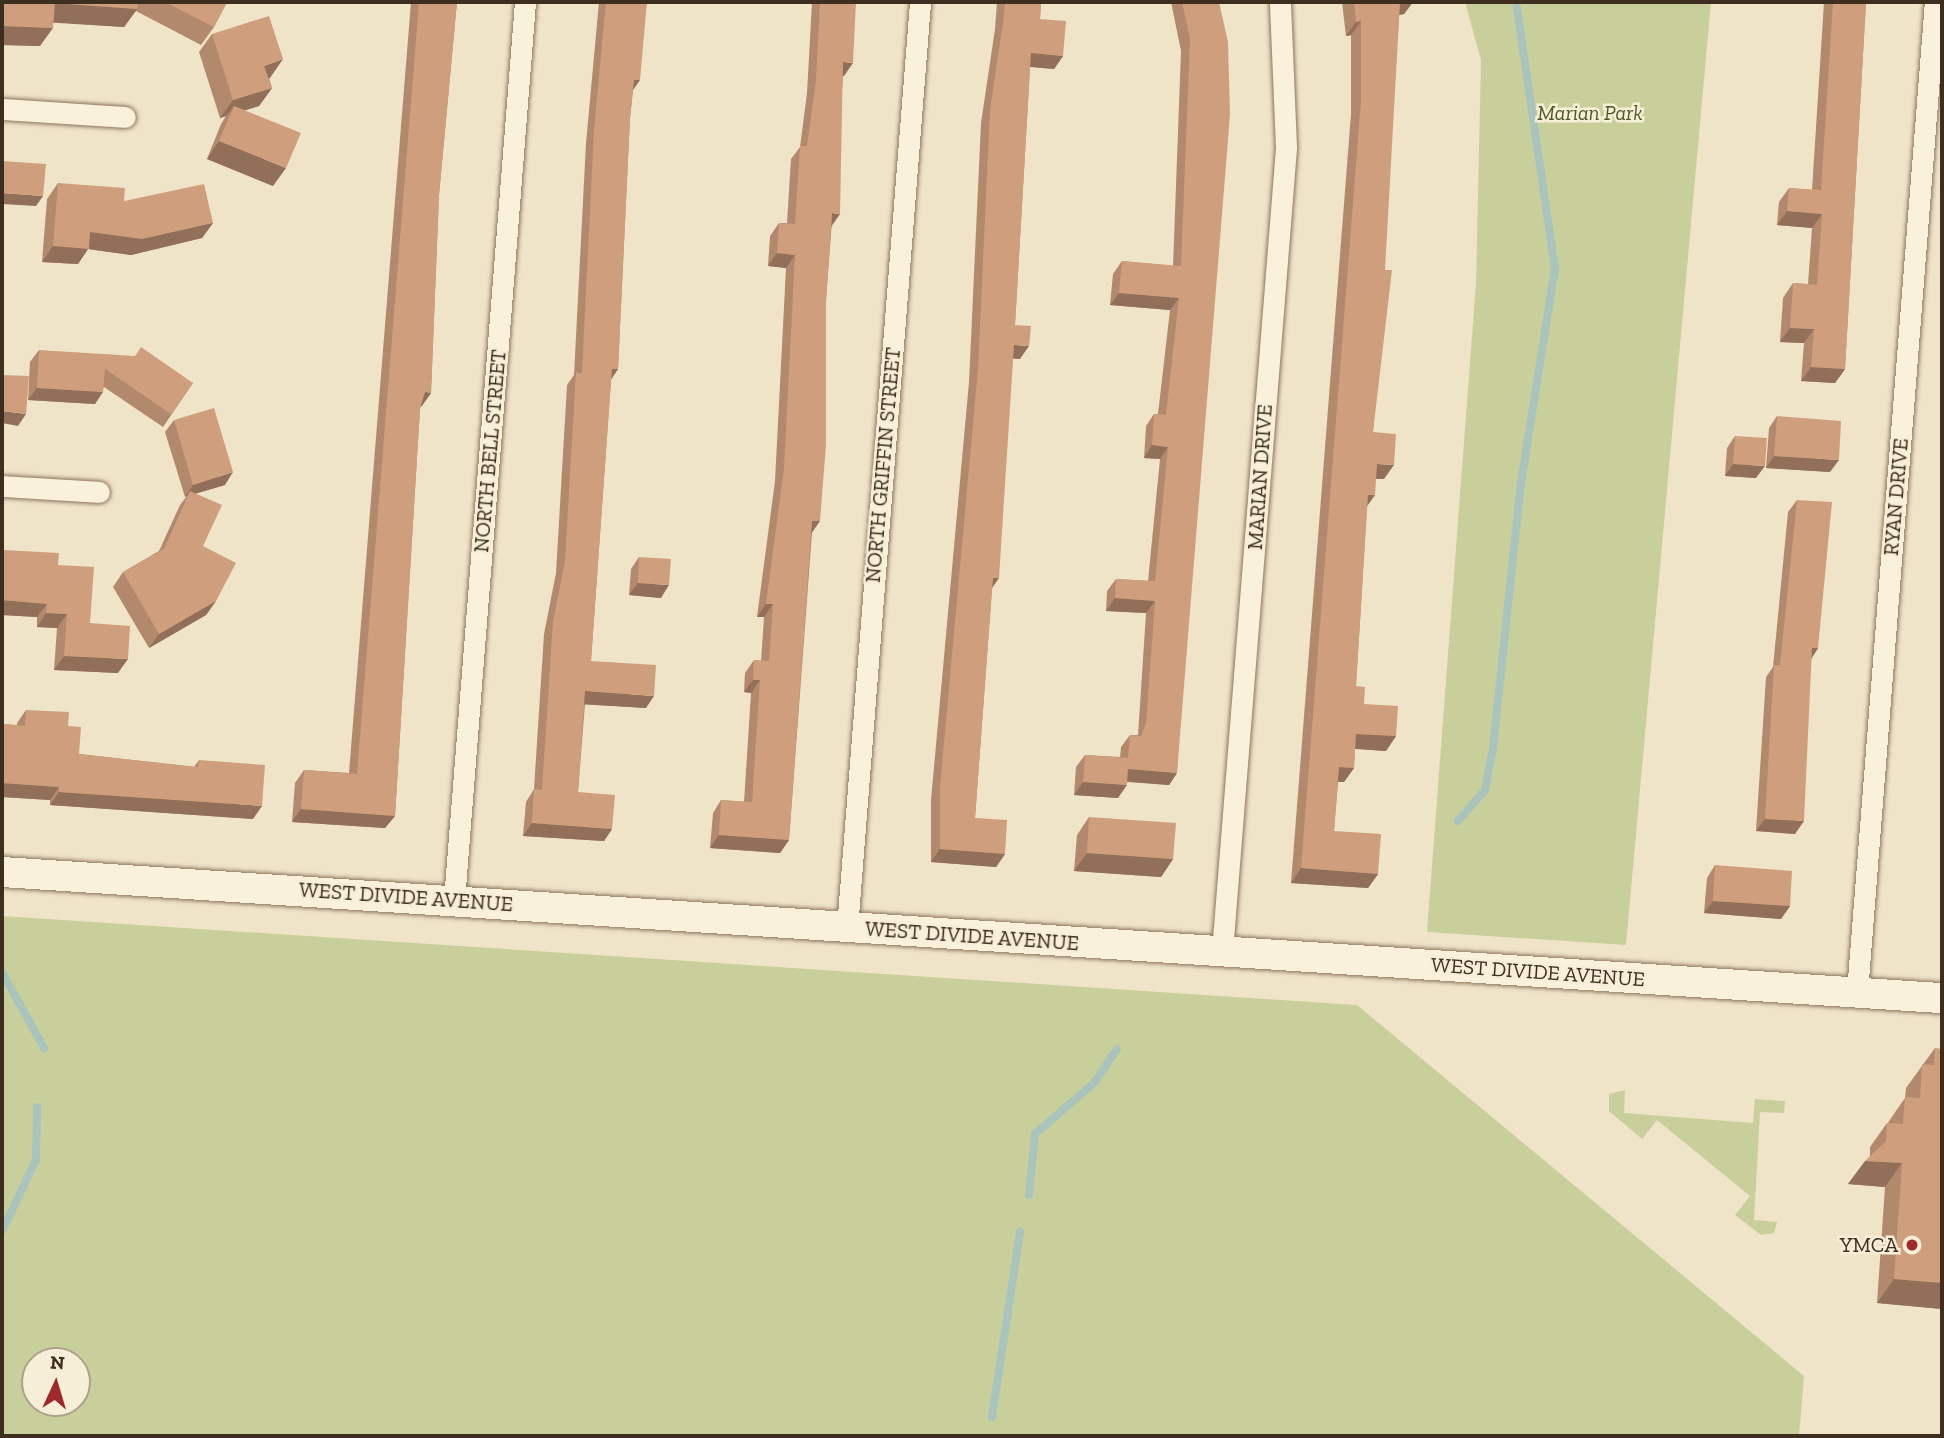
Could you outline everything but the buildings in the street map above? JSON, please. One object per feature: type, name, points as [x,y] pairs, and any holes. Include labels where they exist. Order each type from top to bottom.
[{"type":"street","name":"NORTH BELL STREET","points":[[454,900],[525,2]]},
{"type":"street","name":"NORTH GRIFFIN STREET","points":[[846,928],[920,2]]},
{"type":"street","name":"MARIAN DRIVE","points":[[1222,952],[1286,147],[1280,2]]},
{"type":"street","name":"RYAN DRIVE","points":[[1857,992],[1935,2]]},
{"type":"street","points":[[2,109],[125,117]]},
{"type":"street","points":[[2,486],[99,492]]},
{"type":"street","name":"WEST DIVIDE AVENUE","points":[[2,872],[1942,998]]},
{"type":"green space","name":"Marian Park","points":[[1465,2],[1711,2],[1626,945],[1427,932],[1476,283],[1481,60]]},
{"type":"green space","points":[[2,916],[1357,1005],[1804,1376],[1799,1436],[2,1436]]},
{"type":"green space","points":[[1625,1090],[1624,1113],[1753,1123],[1755,1099],[1785,1101],[1784,1113],[1760,1112],[1754,1220],[1777,1222],[1774,1233],[1761,1235],[1735,1215],[1750,1196],[1657,1120],[1642,1139],[1609,1111],[1609,1094]]},
{"type":"waterway","points":[[1458,821],[1485,790],[1493,748],[1521,483],[1555,269],[1516,2]]},
{"type":"waterway","points":[[2,972],[44,1048]]},
{"type":"waterway","points":[[1029,1195],[1035,1134],[1094,1083],[1117,1049]]},
{"type":"waterway","points":[[2,1231],[36,1160],[37,1107]]},
{"type":"waterway","points":[[992,1417],[1020,1232]]},
{"type":"place","name":"YMCA","points":[[1912,1245]]}]
